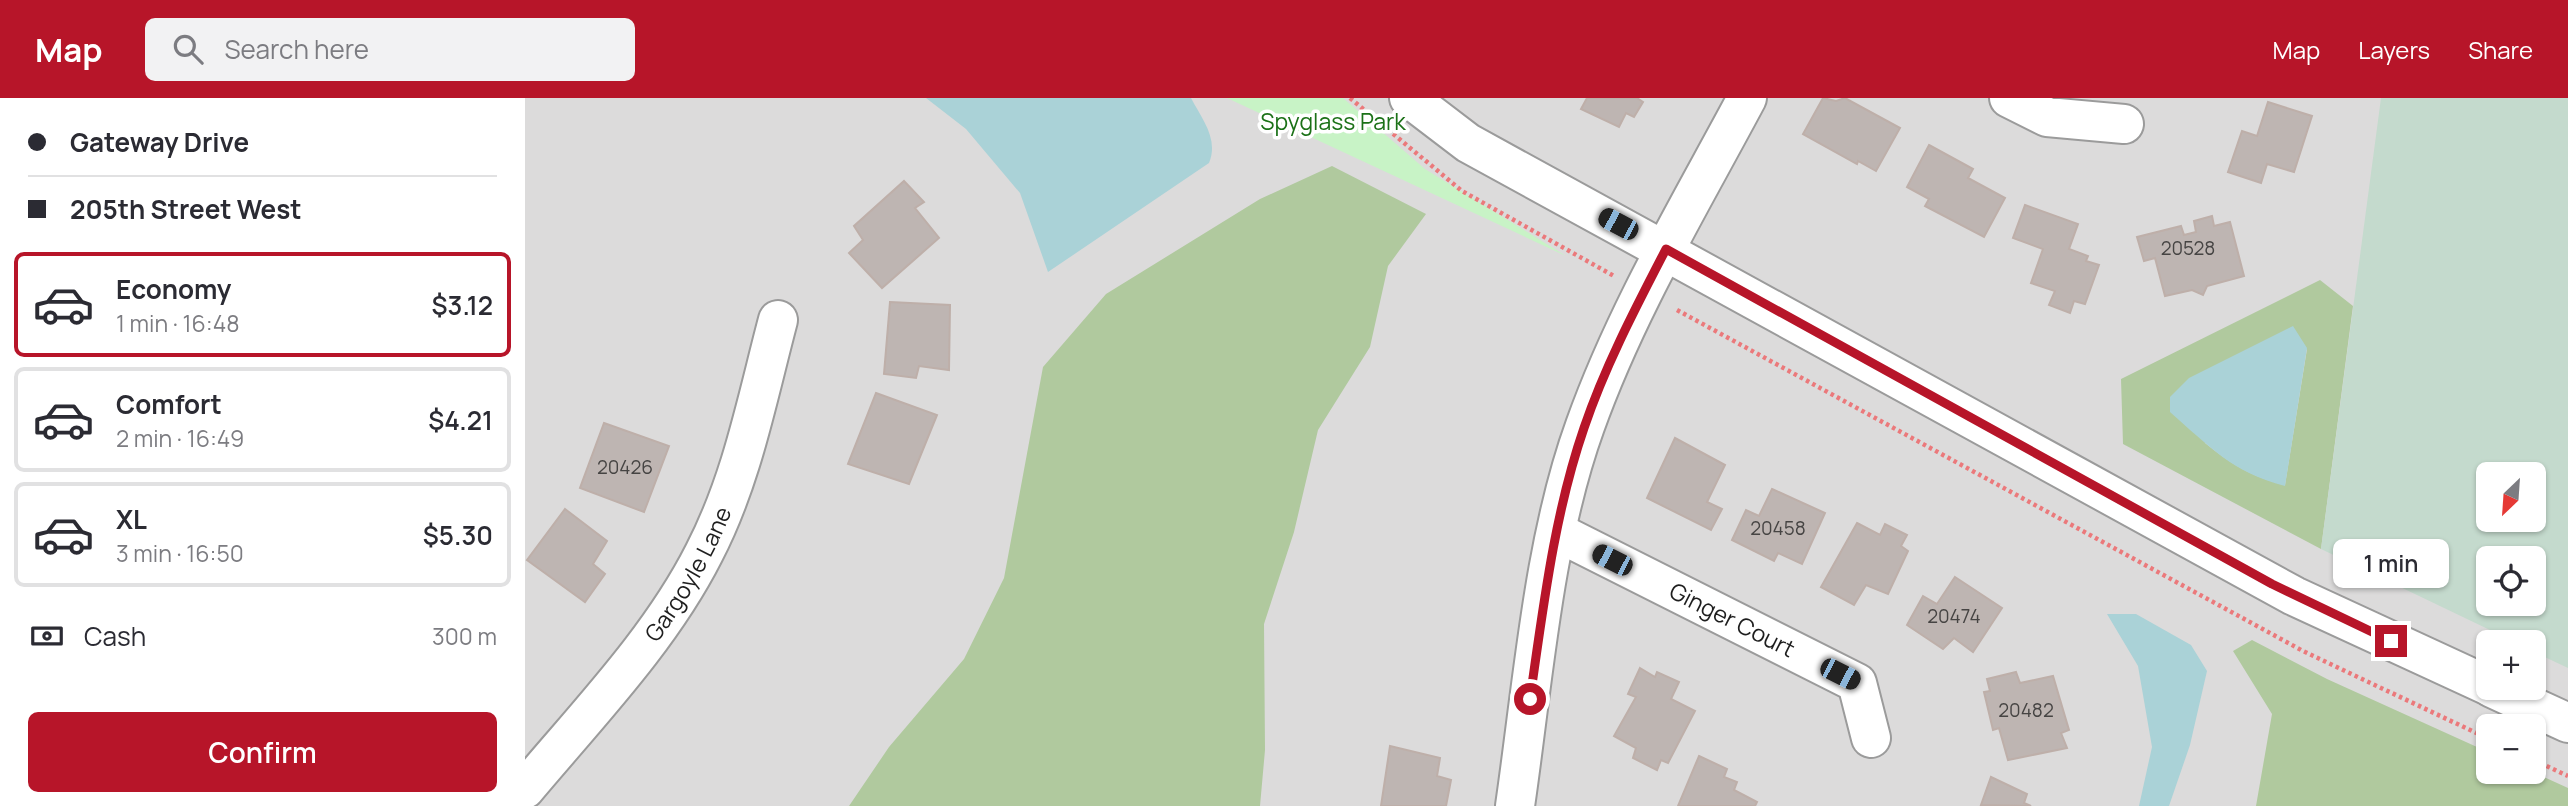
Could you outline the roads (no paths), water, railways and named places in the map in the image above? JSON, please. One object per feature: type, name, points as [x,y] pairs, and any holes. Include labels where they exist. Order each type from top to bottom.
[{"type":"street","points":[[1409,98],[1468,143],[1666,249],[2294,596],[2476,680]]},
{"type":"street","points":[[1515,806],[1557,532],[1584,426],[1625,332],[1666,249],[1747,98]]},
{"type":"street","points":[[2009,98],[2047,117],[2124,124]]},
{"type":"street","name":"Gargoyle Lane","points":[[525,789],[665,617],[704,553],[738,474],[778,320]]},
{"type":"street","name":"Ginger Court","points":[[1557,532],[1857,683],[1871,738]]},
{"type":"street","points":[[2518,700],[2568,723]]},
{"type":"water","points":[[926,98],[1191,98],[1211,137],[1212,154],[1209,163],[1048,272],[1020,193],[966,129]]},
{"type":"water","points":[[2293,326],[2307,348],[2285,486],[2236,466],[2210,447],[2170,412],[2170,397],[2189,378]]},
{"type":"water","points":[[2107,614],[2136,614],[2191,645],[2207,671],[2190,745],[2169,806],[2139,806],[2152,747],[2138,666]]},
{"type":"park label","name":"Spyglass Park","points":[[1333,122]]}]
